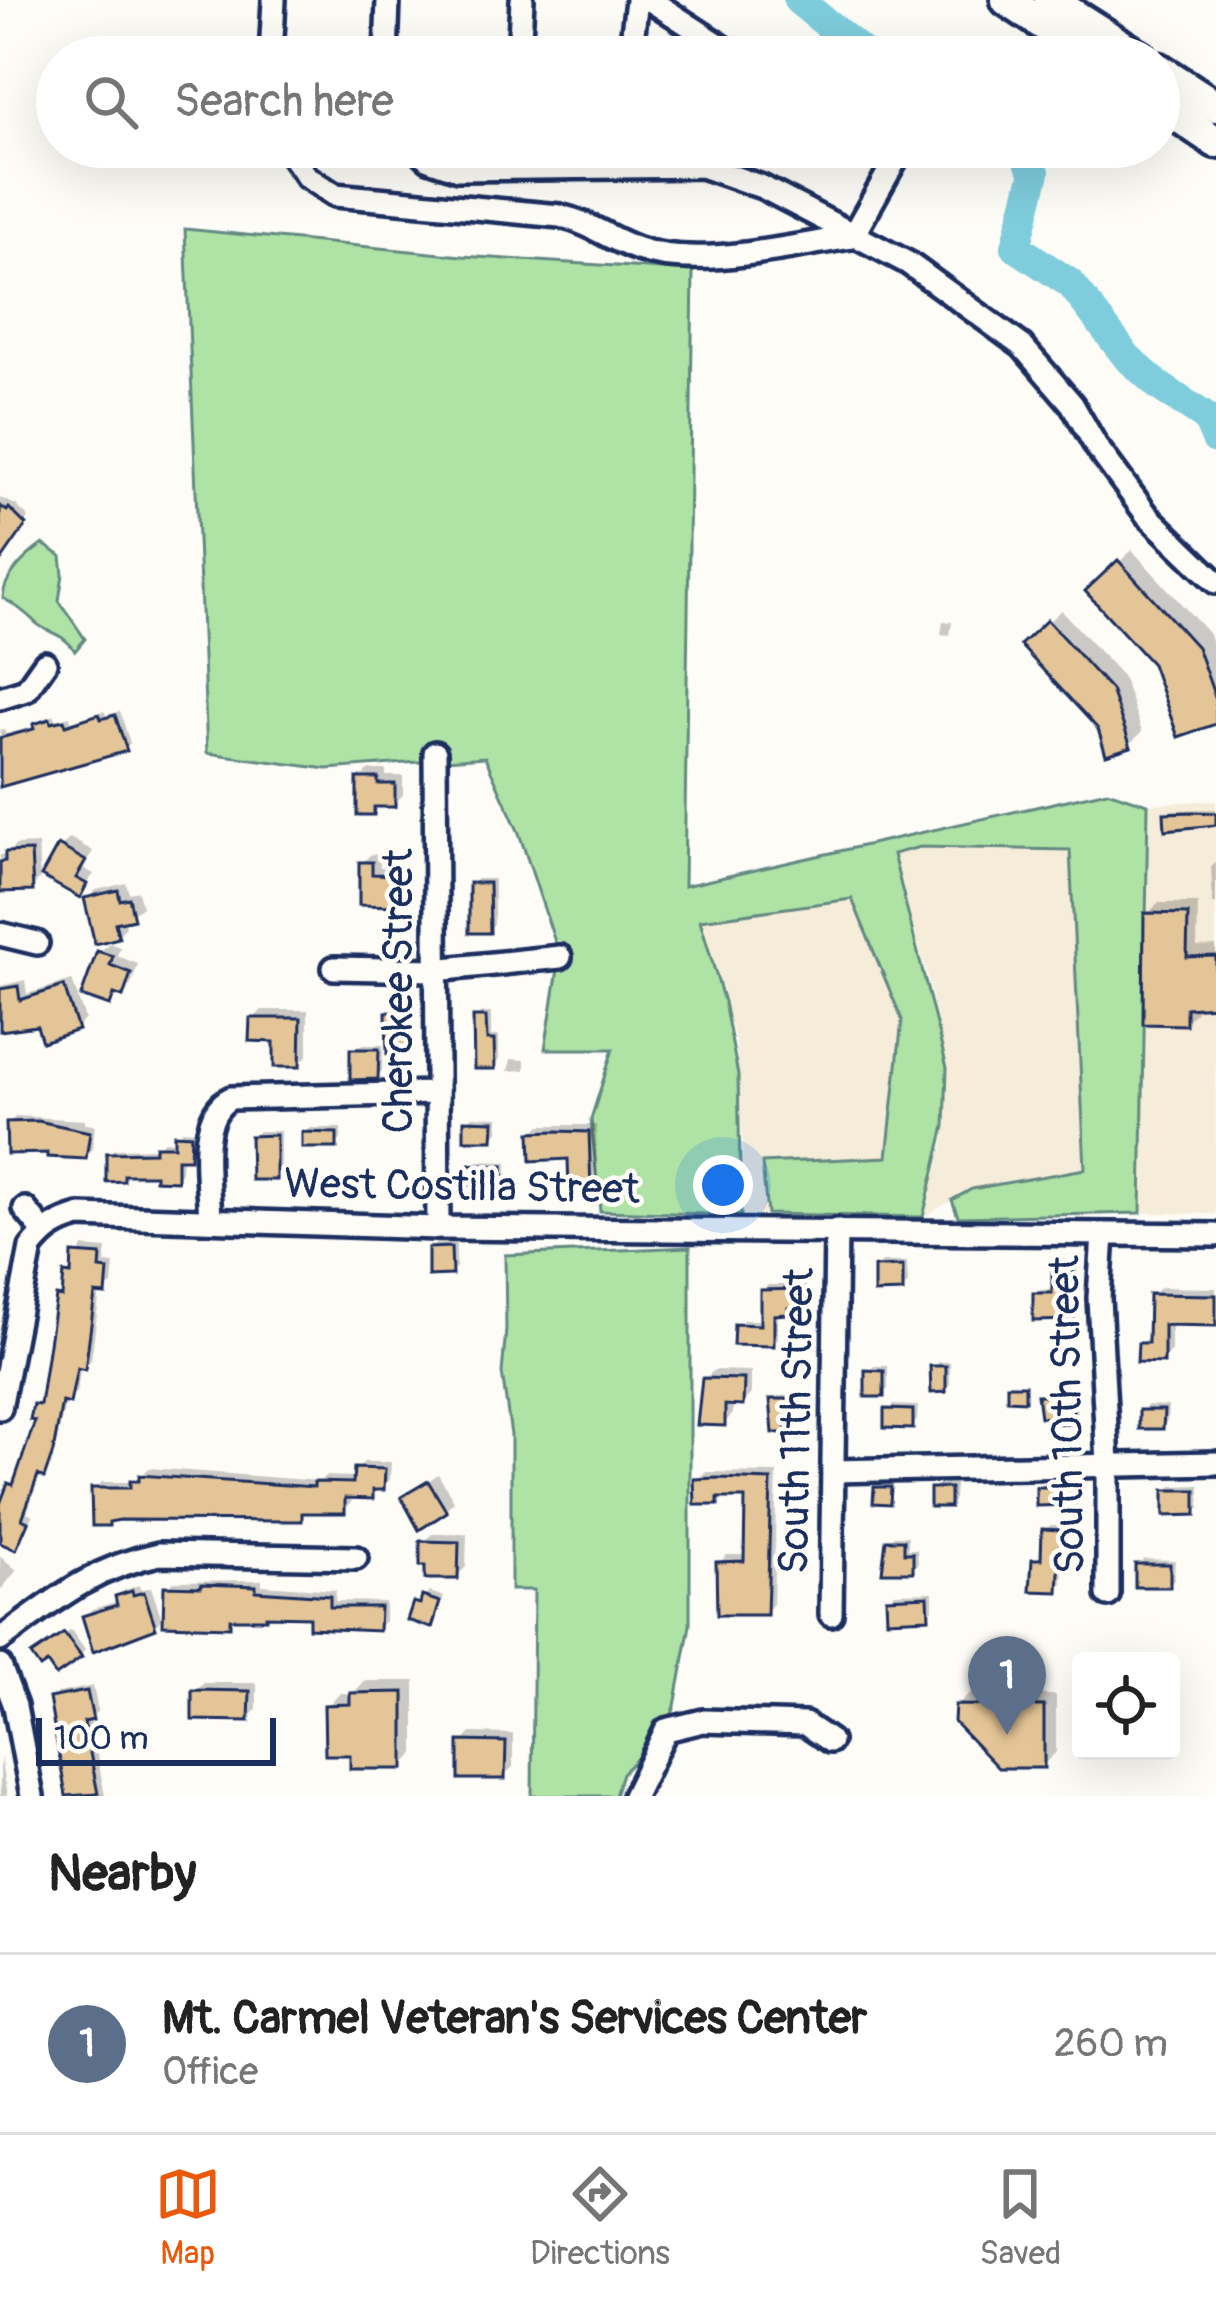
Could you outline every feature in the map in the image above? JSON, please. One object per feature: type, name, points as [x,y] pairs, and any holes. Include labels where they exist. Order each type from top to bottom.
[{"type":"highway","points":[[1007,0],[1061,36]]},
{"type":"highway","points":[[1050,0],[1107,36]]},
{"type":"highway","points":[[1180,83],[1216,106]]},
{"type":"highway","points":[[1180,117],[1216,142]]},
{"type":"street","points":[[272,36],[274,0]]},
{"type":"street","points":[[387,36],[388,0]]},
{"type":"street","points":[[520,36],[522,0]]},
{"type":"street","points":[[633,36],[637,0]]},
{"type":"street","points":[[650,0],[706,36]]},
{"type":"street","points":[[300,168],[307,178],[335,195],[560,216],[590,223],[636,249],[685,259],[853,238]]},
{"type":"street","points":[[708,168],[761,187],[908,263],[1022,346],[1072,404],[1096,446],[1147,515],[1216,582]]},
{"type":"street","points":[[853,238],[891,168]]},
{"type":"street","points":[[0,698],[26,690],[45,663]]},
{"type":"street","name":"Cherokee Street","points":[[435,753],[438,1228]]},
{"type":"street","points":[[0,934],[37,943]]},
{"type":"street","points":[[334,968],[435,970],[560,957]]},
{"type":"street","points":[[210,1218],[209,1132],[219,1103],[231,1098],[436,1093]]},
{"type":"street","points":[[0,1408],[16,1341],[26,1264],[44,1232],[25,1209]]},
{"type":"street","name":"West Costilla Street","points":[[44,1232],[59,1221],[79,1216],[438,1228],[1216,1235]]},
{"type":"street","name":"South 11th Street","points":[[831,1613],[836,1230]]},
{"type":"street","name":"South 10th Street","points":[[1103,1234],[1099,1298],[1108,1464],[1108,1595]]},
{"type":"street","points":[[833,1471],[1216,1463]]},
{"type":"street","points":[[0,1640],[87,1577],[132,1560],[159,1554],[356,1558]]},
{"type":"street","points":[[0,1666],[16,1706],[32,1796]]},
{"type":"street","points":[[634,1796],[666,1730],[703,1721],[805,1724],[830,1741]]},
{"type":"shaded area","points":[[1216,800],[1216,1214],[1141,1213],[1148,804]]},
{"type":"shaded area","points":[[920,847],[1070,849],[1085,1169],[972,1189],[923,1217],[944,1141],[947,1068],[893,854]]},
{"type":"shaded area","points":[[853,898],[902,1020],[903,1056],[887,1157],[763,1163],[767,1214],[741,1215],[743,1146],[736,1043],[700,919]]},
{"type":"green space","points":[[185,229],[462,256],[693,271],[684,886],[1107,791],[1148,804],[1141,1213],[958,1217],[952,1200],[972,1189],[1085,1169],[1070,850],[920,847],[893,854],[947,1068],[945,1126],[923,1217],[767,1214],[762,1163],[887,1157],[902,1020],[852,899],[700,920],[724,1002],[738,1075],[741,1215],[600,1211],[591,1119],[613,1049],[545,1049],[560,957],[519,833],[485,757],[327,769],[207,753]]},
{"type":"green space","points":[[43,544],[61,556],[59,601],[85,639],[75,651],[3,598],[11,575]]},
{"type":"green space","points":[[690,1247],[690,1625],[675,1706],[666,1730],[622,1773],[615,1796],[532,1796],[534,1590],[511,1590],[511,1435],[502,1373],[505,1255]]},
{"type":"building","points":[[0,506],[9,508],[26,525],[0,562]]},
{"type":"building","points":[[1118,560],[1197,647],[1216,700],[1216,724],[1178,737],[1152,664],[1085,591]]},
{"type":"building","points":[[1047,620],[1111,690],[1131,747],[1106,755],[1098,729],[1020,645]]},
{"type":"building","points":[[99,714],[101,719],[115,715],[127,751],[0,787],[0,738],[34,729],[33,724],[50,719],[51,723],[64,720],[66,725]]},
{"type":"building","points":[[357,778],[395,784],[395,807],[374,807],[374,815],[357,815]]},
{"type":"building","points":[[1164,813],[1216,813],[1216,825],[1165,830]]},
{"type":"building","points":[[58,845],[86,861],[76,878],[87,884],[80,898],[41,876]]},
{"type":"building","points":[[31,851],[33,891],[0,892],[0,862],[5,861],[5,852]]},
{"type":"building","points":[[359,862],[372,862],[372,874],[399,875],[398,906],[359,905]]},
{"type":"building","points":[[469,883],[489,883],[490,933],[469,933]]},
{"type":"building","points":[[118,890],[120,900],[129,898],[134,919],[115,923],[119,938],[95,944],[84,898]]},
{"type":"building","points":[[1144,913],[1188,914],[1187,957],[1216,956],[1216,1006],[1186,1008],[1186,1025],[1143,1024]]},
{"type":"building","points":[[97,951],[113,956],[110,965],[131,973],[123,997],[114,994],[110,1006],[81,996]]},
{"type":"building","points":[[18,986],[20,1000],[64,986],[78,1030],[42,1042],[37,1026],[0,1031],[0,989]]},
{"type":"building","points":[[386,1012],[407,1012],[408,1053],[387,1054]]},
{"type":"building","points":[[473,1017],[486,1017],[487,1040],[494,1040],[495,1069],[474,1069]]},
{"type":"building","points":[[250,1018],[301,1018],[300,1067],[274,1067],[274,1042],[249,1041]]},
{"type":"building","points":[[350,1049],[379,1049],[378,1079],[350,1080]]},
{"type":"building","points":[[464,1120],[494,1121],[493,1140],[464,1140]]},
{"type":"building","points":[[38,1121],[90,1132],[86,1159],[7,1154],[6,1122]]},
{"type":"building","points":[[302,1132],[337,1133],[337,1148],[302,1148]]},
{"type":"building","points":[[530,1132],[589,1132],[591,1189],[569,1190],[568,1159],[531,1161]]},
{"type":"building","points":[[174,1134],[191,1135],[190,1159],[177,1159],[177,1181],[124,1175],[124,1181],[106,1182],[106,1153],[155,1152],[155,1146],[174,1146]]},
{"type":"building","points":[[276,1135],[276,1180],[251,1180],[250,1136]]},
{"type":"building","points":[[469,1165],[503,1166],[503,1188],[469,1186]]},
{"type":"building","points":[[451,1247],[452,1275],[428,1276],[428,1248]]},
{"type":"building","points":[[72,1253],[101,1255],[100,1269],[108,1270],[106,1295],[95,1294],[85,1370],[77,1368],[70,1404],[62,1402],[53,1452],[44,1478],[38,1475],[22,1519],[28,1522],[16,1550],[0,1543],[0,1504],[8,1483],[13,1485],[35,1421],[30,1420],[33,1404],[40,1405],[56,1296],[62,1297],[64,1273],[71,1274]]},
{"type":"building","points":[[1052,1263],[1073,1264],[1074,1320],[1033,1321],[1033,1293],[1052,1293]]},
{"type":"building","points":[[903,1266],[903,1292],[874,1293],[874,1267]]},
{"type":"building","points":[[802,1289],[802,1308],[774,1315],[774,1346],[733,1345],[734,1324],[760,1325],[760,1290]]},
{"type":"building","points":[[1149,1294],[1216,1295],[1216,1326],[1164,1325],[1164,1363],[1137,1362],[1138,1343],[1148,1343]]},
{"type":"building","points":[[930,1366],[946,1366],[946,1392],[931,1393]]},
{"type":"building","points":[[865,1370],[884,1371],[884,1397],[865,1397]]},
{"type":"building","points":[[702,1378],[744,1379],[743,1406],[725,1405],[725,1426],[697,1425]]},
{"type":"building","points":[[1007,1385],[1025,1385],[1025,1401],[1007,1400]]},
{"type":"building","points":[[1037,1395],[1057,1395],[1057,1407],[1073,1407],[1072,1424],[1049,1423],[1049,1418],[1040,1417]]},
{"type":"building","points":[[770,1399],[792,1399],[792,1420],[786,1420],[786,1433],[773,1433]]},
{"type":"building","points":[[884,1409],[913,1410],[913,1429],[884,1428]]},
{"type":"building","points":[[1139,1410],[1164,1410],[1163,1429],[1139,1429]]},
{"type":"building","points":[[354,1468],[385,1469],[384,1490],[373,1490],[373,1499],[345,1498],[345,1513],[302,1513],[302,1521],[120,1520],[92,1526],[91,1488],[130,1488],[130,1481],[139,1481],[139,1475],[314,1487],[314,1482],[353,1483]]},
{"type":"building","points":[[694,1479],[771,1480],[767,1615],[717,1615],[716,1562],[744,1561],[745,1498],[718,1498],[718,1505],[695,1505]]},
{"type":"building","points":[[428,1481],[447,1512],[419,1530],[401,1497]]},
{"type":"building","points":[[874,1487],[891,1487],[890,1504],[873,1503]]},
{"type":"building","points":[[1036,1487],[1074,1487],[1075,1505],[1036,1506]]},
{"type":"building","points":[[930,1488],[950,1488],[950,1507],[930,1507]]},
{"type":"building","points":[[1164,1490],[1196,1490],[1196,1515],[1164,1516]]},
{"type":"building","points":[[1042,1529],[1061,1530],[1058,1592],[1030,1591],[1032,1559],[1041,1559]]},
{"type":"building","points":[[886,1540],[904,1540],[904,1553],[913,1553],[913,1572],[882,1572]]},
{"type":"building","points":[[420,1541],[459,1542],[458,1579],[425,1579]]},
{"type":"building","points":[[1135,1564],[1170,1564],[1170,1587],[1135,1587]]},
{"type":"building","points":[[201,1584],[330,1596],[330,1607],[380,1607],[379,1631],[309,1628],[309,1617],[230,1619],[230,1627],[163,1625],[164,1586]]},
{"type":"building","points":[[132,1591],[133,1595],[144,1592],[156,1628],[93,1652],[82,1616],[117,1605],[115,1596]]},
{"type":"building","points":[[422,1596],[440,1602],[432,1628],[407,1620],[413,1602],[420,1604]]},
{"type":"building","points":[[928,1596],[929,1618],[887,1620],[886,1598]]},
{"type":"building","points":[[64,1633],[82,1658],[56,1676],[47,1663],[40,1668],[31,1655]]},
{"type":"building","points":[[192,1690],[250,1691],[249,1721],[192,1720]]},
{"type":"building","points":[[87,1691],[93,1720],[84,1722],[98,1794],[66,1796],[49,1698]]},
{"type":"building","points":[[404,1692],[404,1769],[350,1769],[350,1755],[325,1755],[324,1705],[350,1704],[350,1693]]},
{"type":"building","points":[[955,1705],[1044,1706],[1044,1768],[998,1768],[954,1722]]},
{"type":"building","points":[[459,1741],[506,1742],[505,1779],[459,1779]]},
{"type":"waterway","points":[[798,0],[842,36]]},
{"type":"waterway","points":[[1033,168],[1016,247],[1071,284],[1127,357],[1159,386],[1207,418],[1216,439]]},
{"type":"place","name":"Mt. Carmel Veteran's Services Center","points":[[1007,1735]]}]
